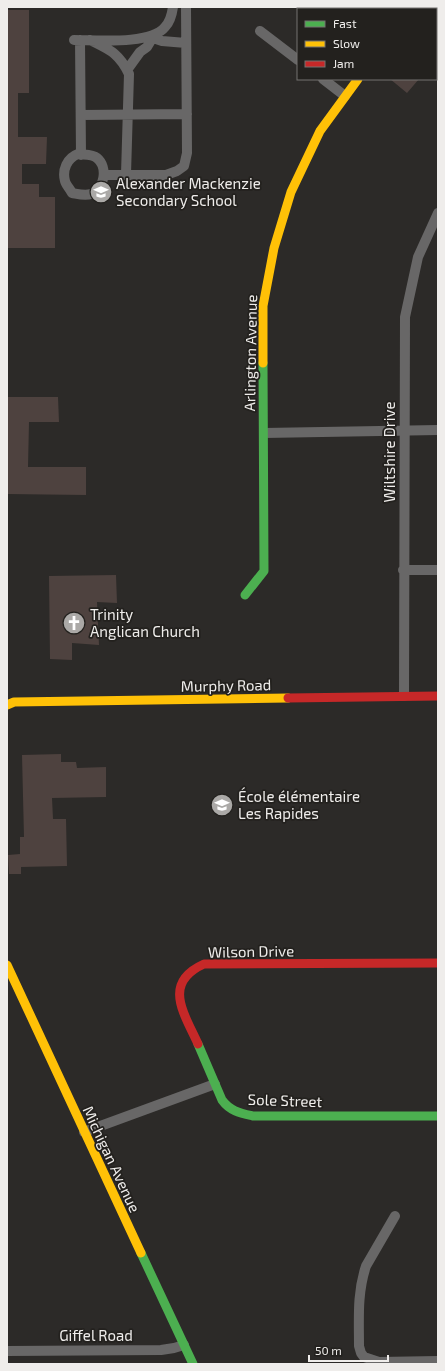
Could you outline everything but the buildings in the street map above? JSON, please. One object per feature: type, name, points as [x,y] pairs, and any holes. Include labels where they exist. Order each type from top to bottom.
[{"type":"street","points":[[150,37],[165,28],[173,7]]},
{"type":"street","points":[[104,175],[166,174],[177,171],[184,166],[187,153],[186,7]]},
{"type":"street","points":[[260,31],[297,59]]},
{"type":"street","points":[[127,70],[140,52],[150,42],[150,37]]},
{"type":"street","points":[[81,40],[150,37],[162,41],[186,43]]},
{"type":"street","points":[[81,40],[117,55],[124,62],[129,74],[126,174]]},
{"type":"street","points":[[81,40],[81,154]]},
{"type":"street","points":[[324,80],[345,96]]},
{"type":"street","name":"Arlington Avenue","points":[[245,595],[264,571],[263,306],[274,248],[291,192],[320,131],[357,80]]},
{"type":"street","points":[[81,115],[187,114]]},
{"type":"street","points":[[81,154],[97,158],[103,168],[104,175],[100,188],[90,194],[82,194],[72,192],[65,182],[64,172],[66,163],[73,156],[81,154]]},
{"type":"street","name":"Wiltshire Drive","points":[[404,696],[403,570],[405,317],[418,257],[438,213]]},
{"type":"street","points":[[264,433],[438,430]]},
{"type":"street","points":[[403,570],[438,570]]},
{"type":"street","name":"Murphy Road","points":[[9,701],[438,696]]},
{"type":"street","name":"Wilson Drive","points":[[215,1084],[180,1004],[179,992],[183,978],[190,970],[204,964],[438,964]]},
{"type":"street","name":"Michigan Avenue","points":[[7,965],[193,1364]]},
{"type":"street","points":[[84,1132],[215,1084]]},
{"type":"street","name":"Sole Street","points":[[215,1084],[222,1100],[228,1108],[234,1112],[253,1116],[438,1116]]},
{"type":"street","points":[[395,1216],[366,1266],[360,1285],[360,1353],[368,1360],[380,1362],[438,1361]]},
{"type":"street","name":"Giffel Road","points":[[7,1351],[161,1350],[184,1345]]},
{"type":"traffic: fast","points":[[245,595],[264,571],[263,363]]},
{"type":"traffic: fast","points":[[198,1044],[222,1100],[228,1107],[240,1113],[253,1116],[438,1116]]},
{"type":"traffic: fast","points":[[141,1253],[193,1364]]},
{"type":"traffic: slow","points":[[263,363],[263,306],[274,248],[291,192],[320,131],[357,80]]},
{"type":"traffic: slow","points":[[7,705],[14,702],[288,698]]},
{"type":"traffic: slow","points":[[7,965],[141,1253]]},
{"type":"traffic: jam","points":[[288,698],[438,696]]},
{"type":"traffic: jam","points":[[198,1044],[183,1010],[180,1000],[180,989],[183,980],[191,972],[204,964],[438,963]]},
{"type":"place","name":"Alexander Mackenzie Secondary School","points":[[101,192]]},
{"type":"place","name":"Trinity Anglican Church","points":[[74,623]]},
{"type":"place","name":"École élémentaire Les Rapides","points":[[222,805]]}]
